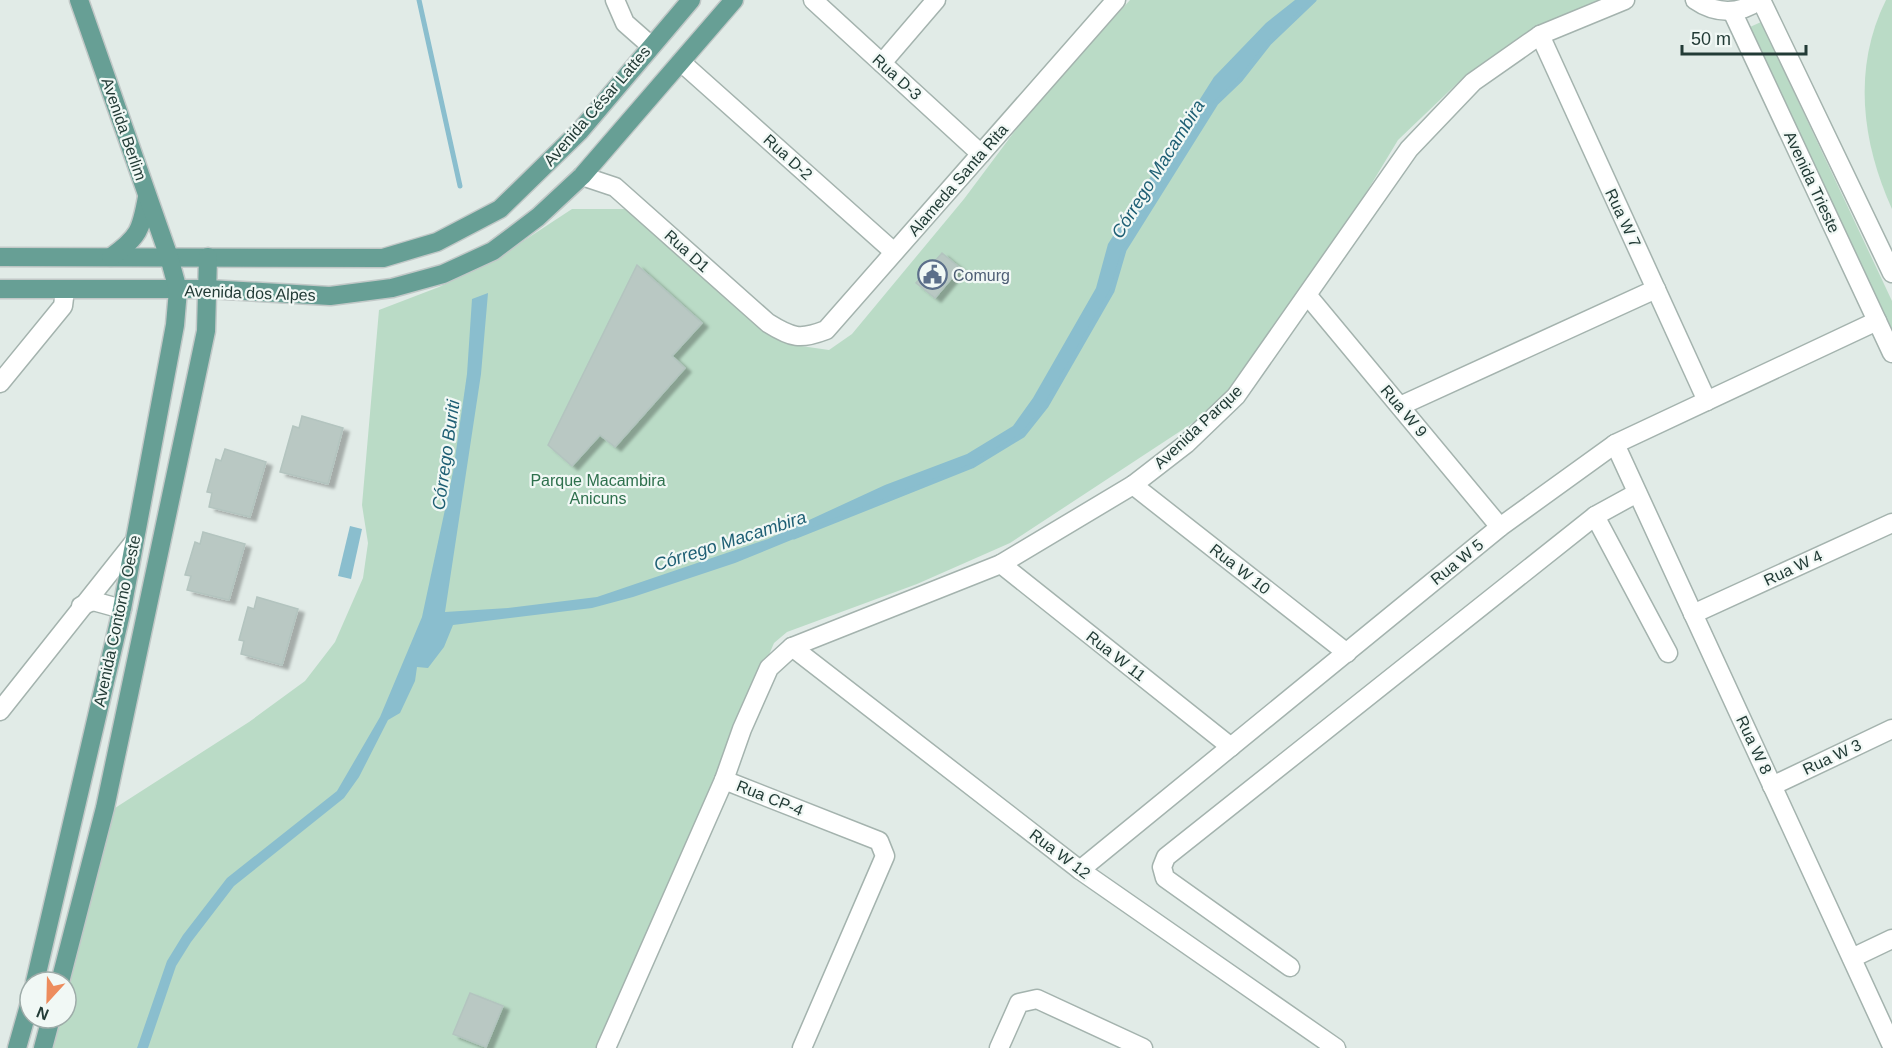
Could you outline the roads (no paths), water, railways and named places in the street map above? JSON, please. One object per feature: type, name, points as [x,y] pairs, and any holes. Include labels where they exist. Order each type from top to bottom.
[{"type":"main road","name":"Avenida Berlim","points":[[79,0],[169,257]]},
{"type":"main road","name":"Avenida César Lattes","points":[[438,242],[500,209],[536,176],[580,130],[650,45],[691,0]]},
{"type":"main road","name":"Avenida César Lattes","points":[[493,251],[538,217],[582,176],[734,0]]},
{"type":"main road","points":[[111,257],[132,242],[139,233],[147,195]]},
{"type":"main road","name":"Avenida dos Alpes","points":[[0,256],[383,258],[438,242]]},
{"type":"main road","name":"Avenida dos Alpes","points":[[0,289],[208,289],[330,296],[392,288],[443,274],[493,251]]},
{"type":"main road","name":"Avenida Contorno Oeste","points":[[38,970],[122,609],[176,325],[178,290],[169,257]]},
{"type":"main road","name":"Avenida Contorno Oeste","points":[[63,970],[105,808],[206,331],[208,257]]},
{"type":"main road","points":[[76,803],[105,808]]},
{"type":"main road","points":[[17,1048],[22,1030]]},
{"type":"main road","points":[[43,1048],[48,1030]]},
{"type":"street","points":[[615,0],[625,23],[650,45]]},
{"type":"street","name":"Rua D-3","points":[[813,0],[981,154]]},
{"type":"street","points":[[882,63],[936,0]]},
{"type":"street","name":"Alameda Santa Rita","points":[[787,335],[807,338],[826,330],[1116,0]]},
{"type":"street","name":"Avenida Parque","points":[[724,780],[742,729],[769,668],[792,647],[1000,564],[1133,485],[1186,444],[1236,396],[1409,149],[1473,82],[1540,35],[1625,0]]},
{"type":"street","points":[[1695,0],[1709,8],[1732,11],[1747,8],[1760,0]]},
{"type":"street","name":"Avenida Trieste","points":[[1760,0],[1892,273]]},
{"type":"street","name":"Avenida Trieste","points":[[1732,11],[1892,353]]},
{"type":"street","name":"Rua W 7","points":[[1540,35],[1707,400]]},
{"type":"street","name":"Rua D-2","points":[[681,62],[894,252]]},
{"type":"street","name":"Rua D1","points":[[582,176],[615,187],[768,323],[787,335]]},
{"type":"street","points":[[1400,406],[1656,289]]},
{"type":"street","points":[[0,383],[63,306],[65,290]]},
{"type":"street","name":"Rua W 9","points":[[1308,296],[1500,527]]},
{"type":"street","name":"Rua W 5","points":[[1080,870],[1500,527],[1615,444],[1877,321]]},
{"type":"street","name":"Rua W 8","points":[[1615,444],[1892,1046]]},
{"type":"street","name":"Rua W 10","points":[[1133,485],[1347,652]]},
{"type":"street","points":[[1290,967],[1166,878],[1162,867],[1166,856],[1595,516],[1637,492]]},
{"type":"street","points":[[1595,516],[1668,653]]},
{"type":"street","name":"Rua W 4","points":[[1693,614],[1892,523]]},
{"type":"street","points":[[0,711],[134,542]]},
{"type":"street","name":"Rua W 11","points":[[1000,564],[1231,747]]},
{"type":"street","points":[[81,606],[93,601],[122,609]]},
{"type":"street","name":"Rua W 12","points":[[792,647],[1080,870],[1336,1048]]},
{"type":"street","name":"Rua W 3","points":[[1773,786],[1892,729]]},
{"type":"street","name":"Rua CP-4","points":[[606,1048],[724,780],[879,841],[885,856],[802,1048]]},
{"type":"street","points":[[1852,958],[1892,939]]},
{"type":"street","points":[[999,1048],[1019,1004],[1037,999],[1143,1048]]},
{"type":"water","points":[[1295,0],[1314,0],[1269,43],[1240,80],[1216,103],[1124,250],[1112,291],[1046,406],[1023,435],[972,466],[735,563],[633,597],[592,608],[453,625],[444,647],[428,668],[417,667],[415,681],[400,713],[388,720],[359,777],[344,798],[234,886],[191,942],[176,966],[148,1048],[137,1048],[167,961],[183,935],[227,878],[337,791],[380,717],[422,617],[453,472],[467,374],[472,299],[488,293],[481,374],[445,612],[508,608],[597,597],[768,539],[885,485],[967,454],[1013,426],[1033,398],[1096,288],[1108,244],[1214,77],[1266,23]]},
{"type":"water","points":[[350,526],[362,529],[351,579],[338,576]]},
{"type":"waterway","name":"Córrego Buriti","points":[[419,0],[460,186]]},
{"type":"waterway","name":"Córrego Macambira","points":[[794,537],[972,466],[1023,435],[1046,406],[1112,291],[1124,250],[1216,103],[1240,80],[1269,43],[1314,0]]},
{"type":"place","name":"Comurg","points":[[932,275]]},
{"type":"park label","name":"Parque Macambira Anicuns","points":[[598,489]]}]
